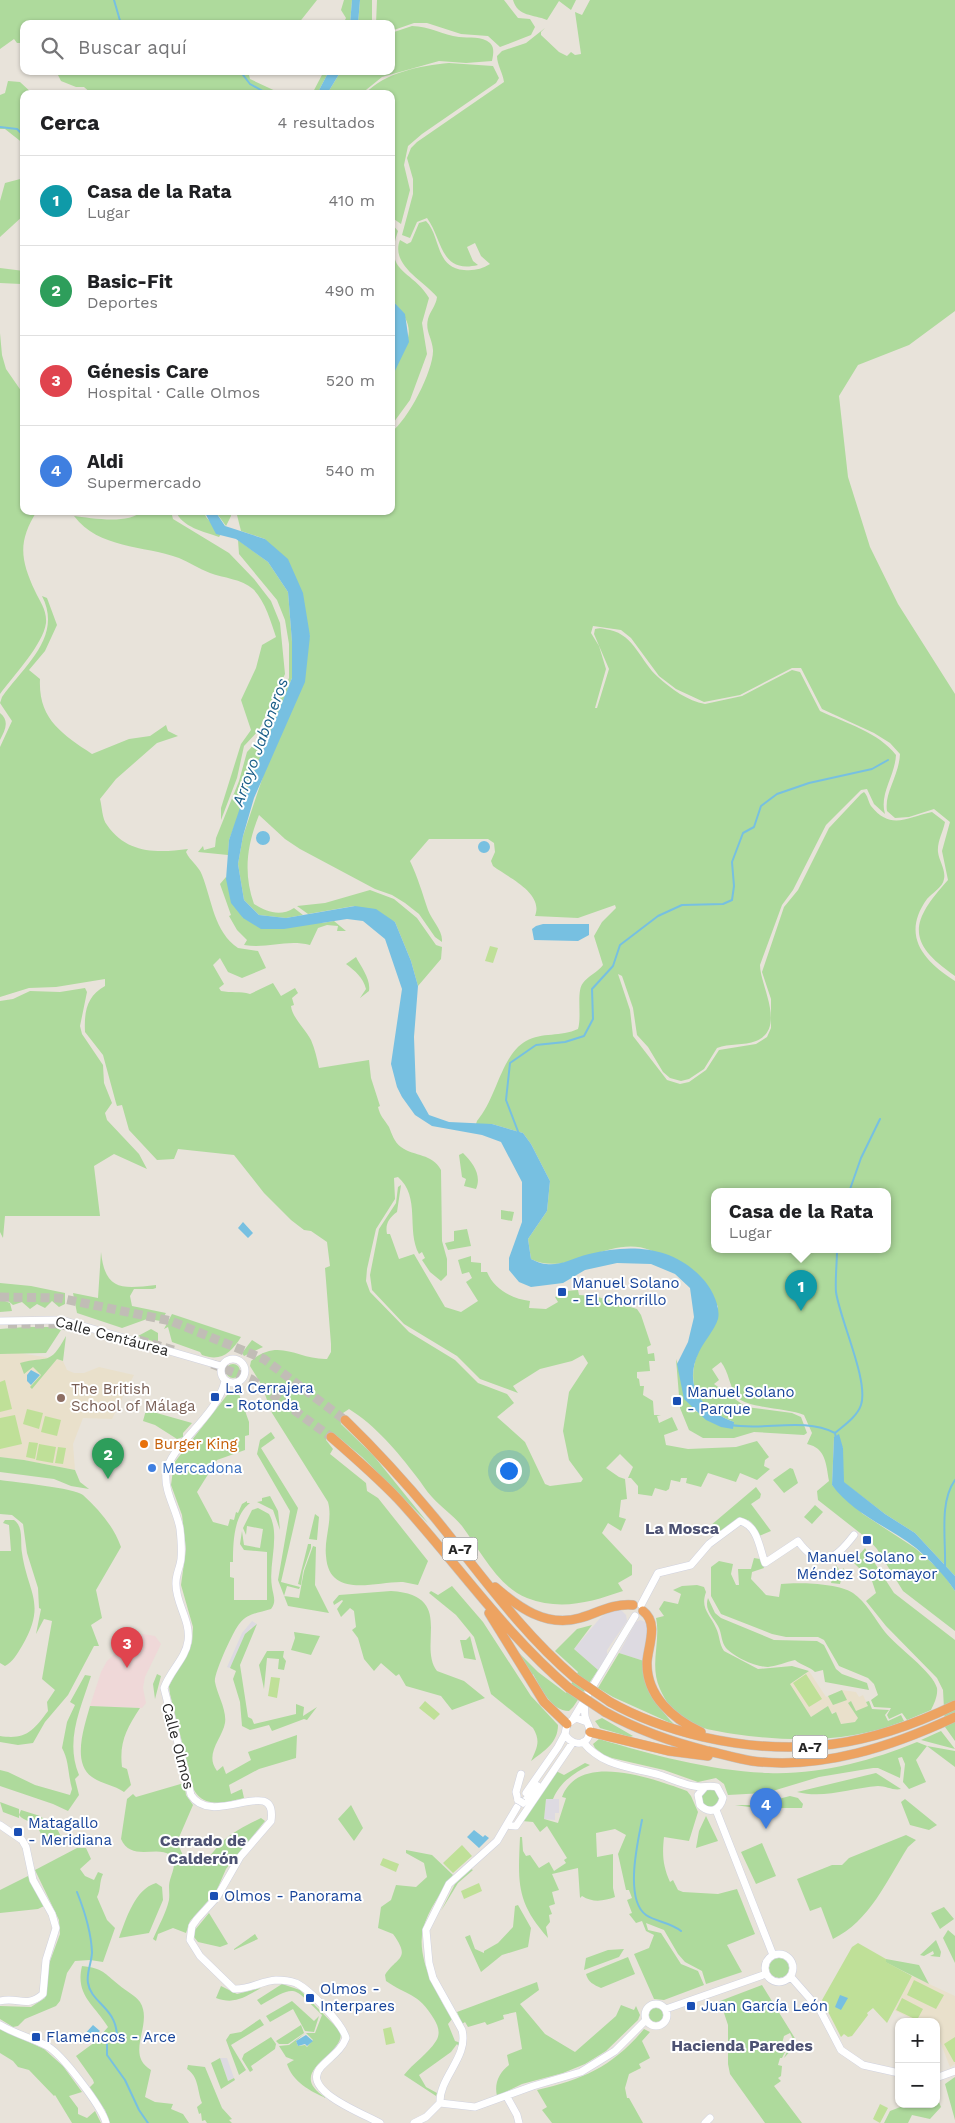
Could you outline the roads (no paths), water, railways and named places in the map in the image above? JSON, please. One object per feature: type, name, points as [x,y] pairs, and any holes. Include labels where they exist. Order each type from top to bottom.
[{"type":"highway","name":"A-7","points":[[345,1420],[384,1459],[515,1619],[552,1658],[575,1678],[610,1702],[674,1730],[717,1740],[780,1748],[824,1746],[863,1739],[902,1728],[955,1705]]},
{"type":"highway","name":"A-7","points":[[331,1437],[398,1500],[508,1630],[543,1666],[569,1688],[627,1724],[673,1743],[753,1761],[818,1760],[864,1752],[907,1739],[955,1718]]},
{"type":"highway","points":[[480,1574],[519,1608],[538,1617],[557,1620],[578,1619],[604,1609],[639,1607],[649,1618],[652,1626],[647,1663],[652,1687],[665,1709],[680,1722],[717,1740]]},
{"type":"highway","points":[[470,1583],[544,1702],[570,1721]]},
{"type":"highway","points":[[590,1732],[670,1751],[753,1761]]},
{"type":"street","name":"Calle Centáurea","points":[[0,1320],[62,1320],[221,1366]]},
{"type":"street","points":[[233,1359],[241,1362],[245,1369],[241,1380],[236,1383],[225,1381],[221,1374],[221,1366],[226,1361],[233,1359]]},
{"type":"street","name":"Calle Olmos","points":[[225,1381],[223,1390],[209,1414],[181,1447],[169,1464],[166,1474],[168,1491],[178,1518],[181,1539],[181,1559],[175,1583],[177,1596],[188,1627],[188,1640],[185,1652],[167,1677],[164,1688],[191,1795],[195,1800],[210,1807],[222,1808],[258,1799],[270,1806],[272,1814],[271,1821],[230,1871],[217,1897],[192,1926],[190,1940],[200,1956],[234,1989],[244,1989],[269,1981],[284,1980],[296,1983],[306,1990],[339,2024],[346,2038],[343,2045],[316,2074],[317,2083],[328,2095],[380,2123]]},
{"type":"street","points":[[635,1616],[630,1611],[639,1607],[658,1573],[691,1565],[709,1544],[740,1521],[748,1523],[756,1533],[765,1563],[798,1541],[808,1554],[824,1559],[833,1558],[841,1552],[854,1535]]},
{"type":"street","points":[[414,2123],[426,2117],[440,2103],[444,2088],[464,2040],[462,2030],[433,1978],[429,1963],[426,1930],[449,1884],[497,1841],[519,1803],[532,1795],[552,1764],[570,1721],[585,1700],[635,1616],[641,1614],[639,1607]]},
{"type":"street","points":[[583,1742],[590,1732],[585,1700]]},
{"type":"street","points":[[570,1721],[580,1718],[587,1722]]},
{"type":"street","points":[[565,1735],[572,1742],[583,1742]]},
{"type":"street","points":[[526,1793],[565,1735]]},
{"type":"street","points":[[552,1764],[572,1742]]},
{"type":"street","points":[[507,1825],[516,1826],[572,1742]]},
{"type":"street","points":[[583,1742],[589,1750],[606,1762],[680,1782],[695,1787],[717,1787],[722,1792],[722,1805],[716,1810],[704,1809],[700,1806],[698,1798],[692,1789],[680,1782]]},
{"type":"street","points":[[519,1803],[516,1792],[521,1774]]},
{"type":"street","points":[[698,1798],[705,1787]]},
{"type":"street","points":[[716,1810],[773,1955]]},
{"type":"street","points":[[0,1825],[22,1840],[26,1847],[30,1869],[38,1889],[52,1914],[56,1928],[46,1960],[43,1994],[36,2000],[26,2003],[0,2001]]},
{"type":"street","points":[[766,1974],[767,1961],[773,1955],[782,1954],[789,1958],[793,1965],[791,1977]]},
{"type":"street","points":[[766,1974],[778,1982],[791,1977]]},
{"type":"street","points":[[666,2009],[766,1974]]},
{"type":"street","points":[[791,1977],[820,2010],[841,2050],[863,2064],[895,2072]]},
{"type":"street","points":[[657,2003],[666,2009],[667,2019],[662,2024],[655,2026],[646,2020],[645,2014],[650,2005],[657,2003]]},
{"type":"street","points":[[440,2103],[475,2107],[533,2086],[568,2077],[591,2067],[615,2050],[646,2020]]},
{"type":"street","points":[[0,2025],[48,2047],[67,2063],[106,2123]]},
{"type":"street","points":[[940,2077],[955,2071]]},
{"type":"street","points":[[507,2097],[517,2115],[519,2123]]},
{"type":"water","points":[[352,0],[360,0],[358,20],[350,20]]},
{"type":"water","points":[[327,75],[339,75],[329,90],[319,90]]},
{"type":"water","points":[[395,303],[405,314],[409,342],[395,371]]},
{"type":"water","points":[[206,515],[218,515],[225,526],[265,539],[288,559],[303,593],[310,636],[305,682],[254,798],[243,836],[238,864],[244,900],[259,915],[286,918],[355,906],[376,909],[395,922],[411,961],[418,986],[414,1037],[416,1092],[429,1115],[449,1122],[492,1124],[523,1133],[531,1144],[550,1181],[547,1211],[528,1239],[531,1259],[553,1264],[604,1251],[634,1248],[664,1253],[690,1267],[702,1278],[709,1286],[719,1314],[712,1332],[701,1348],[694,1365],[694,1386],[698,1396],[705,1404],[713,1411],[734,1422],[733,1429],[721,1427],[706,1420],[684,1399],[677,1364],[688,1342],[694,1317],[690,1288],[675,1274],[651,1264],[617,1263],[585,1270],[563,1283],[531,1287],[519,1282],[509,1270],[509,1258],[522,1222],[522,1182],[501,1142],[482,1135],[432,1126],[415,1115],[402,1097],[397,1087],[391,1064],[402,989],[385,939],[363,921],[347,919],[284,929],[261,929],[243,918],[231,903],[226,879],[229,840],[243,799],[292,678],[292,642],[288,592],[268,562],[236,539],[216,534]]},
{"type":"water","points":[[260,831],[266,831],[270,838],[266,845],[260,845],[256,841],[256,835]]},
{"type":"water","points":[[484,841],[490,847],[484,853],[478,847]]},
{"type":"water","points":[[543,924],[589,924],[589,935],[578,941],[534,940],[532,929]]},
{"type":"water","points":[[243,1222],[253,1233],[248,1238],[238,1228]]},
{"type":"water","points":[[31,1370],[40,1375],[31,1385],[27,1381],[27,1375]]},
{"type":"water","points":[[839,1434],[843,1448],[844,1482],[885,1514],[915,1533],[955,1576],[955,1591],[937,1568],[916,1548],[850,1504],[832,1485],[834,1437]]},
{"type":"water","points":[[474,1830],[483,1837],[485,1835],[489,1838],[479,1848],[467,1837]]},
{"type":"water","points":[[840,1995],[848,1998],[841,2010],[835,2007]]},
{"type":"water","points":[[93,2025],[100,2031],[89,2041],[83,2036]]},
{"type":"water","points":[[306,2035],[313,2041],[307,2046],[305,2044],[298,2046],[296,2041]]},
{"type":"waterway","points":[[114,0],[120,20]]},
{"type":"waterway","points":[[243,75],[250,84],[261,90]]},
{"type":"waterway","points":[[0,127],[17,129],[20,132]]},
{"type":"waterway","points":[[519,1134],[506,1100],[510,1063],[536,1045],[565,1042],[584,1036],[593,1019],[592,989],[613,966],[620,945],[658,916],[682,905],[723,904],[732,900],[734,886],[732,862],[743,833],[754,827],[761,806],[777,794],[809,783],[872,769],[888,760]]},
{"type":"waterway","points":[[850,1188],[861,1158],[880,1119]]},
{"type":"waterway","points":[[835,1433],[850,1421],[859,1409],[862,1394],[858,1366],[836,1292],[837,1253]]},
{"type":"waterway","name":"Arroyo Jaboneros","points":[[731,1425],[757,1427],[810,1426],[823,1428],[835,1433],[836,1438]]},
{"type":"waterway","points":[[945,1566],[945,1510],[950,1489],[955,1480]]},
{"type":"waterway","points":[[642,1820],[634,1869],[634,1883],[639,1907],[646,1915],[681,1931]]},
{"type":"waterway","points":[[77,1892],[83,1907],[91,1944],[92,1956],[88,1983],[90,1990],[108,2012],[116,2026],[117,2036],[112,2040]]},
{"type":"waterway","points":[[107,2044],[107,2055],[125,2080],[139,2110],[148,2123]]},
{"type":"tunnel","points":[[0,1297],[59,1298],[171,1321],[264,1359],[345,1420]]},
{"type":"tunnel","points":[[8,1324],[57,1324],[87,1330]]},
{"type":"tunnel","points":[[139,1340],[177,1351]]},
{"type":"tunnel","points":[[212,1364],[251,1379],[331,1437]]},
{"type":"place","name":"Manuel Solano - El Chorrillo","points":[[562,1292]]},
{"type":"place","name":"Casa de la Rata","points":[[801,1311]]},
{"type":"place","name":"La Cerrajera - Rotonda","points":[[215,1397]]},
{"type":"place","name":"The British School of Málaga","points":[[61,1398]]},
{"type":"place","name":"Manuel Solano - Parque","points":[[677,1401]]},
{"type":"place","name":"Burger King","points":[[144,1444]]},
{"type":"place","name":"Mercadona","points":[[152,1468]]},
{"type":"place","name":"Basic-Fit","points":[[108,1479]]},
{"type":"place","name":"Manuel Solano - Méndez Sotomayor","points":[[867,1540]]},
{"type":"place","name":"Génesis Care","points":[[127,1668]]},
{"type":"place","name":"Aldi","points":[[766,1829]]},
{"type":"place","name":"Matagallo - Meridiana","points":[[18,1832]]},
{"type":"place","name":"Olmos - Panorama","points":[[214,1896]]},
{"type":"place","name":"Olmos - Interpares","points":[[310,1998]]},
{"type":"place","name":"Juan García León","points":[[691,2006]]},
{"type":"place","name":"Flamencos - Arce","points":[[36,2037]]},
{"type":"district","name":"La Mosca","points":[[682,1528]]},
{"type":"district","name":"Cerrado de Calderón","points":[[203,1849]]},
{"type":"district","name":"Hacienda Paredes","points":[[742,2045]]}]
